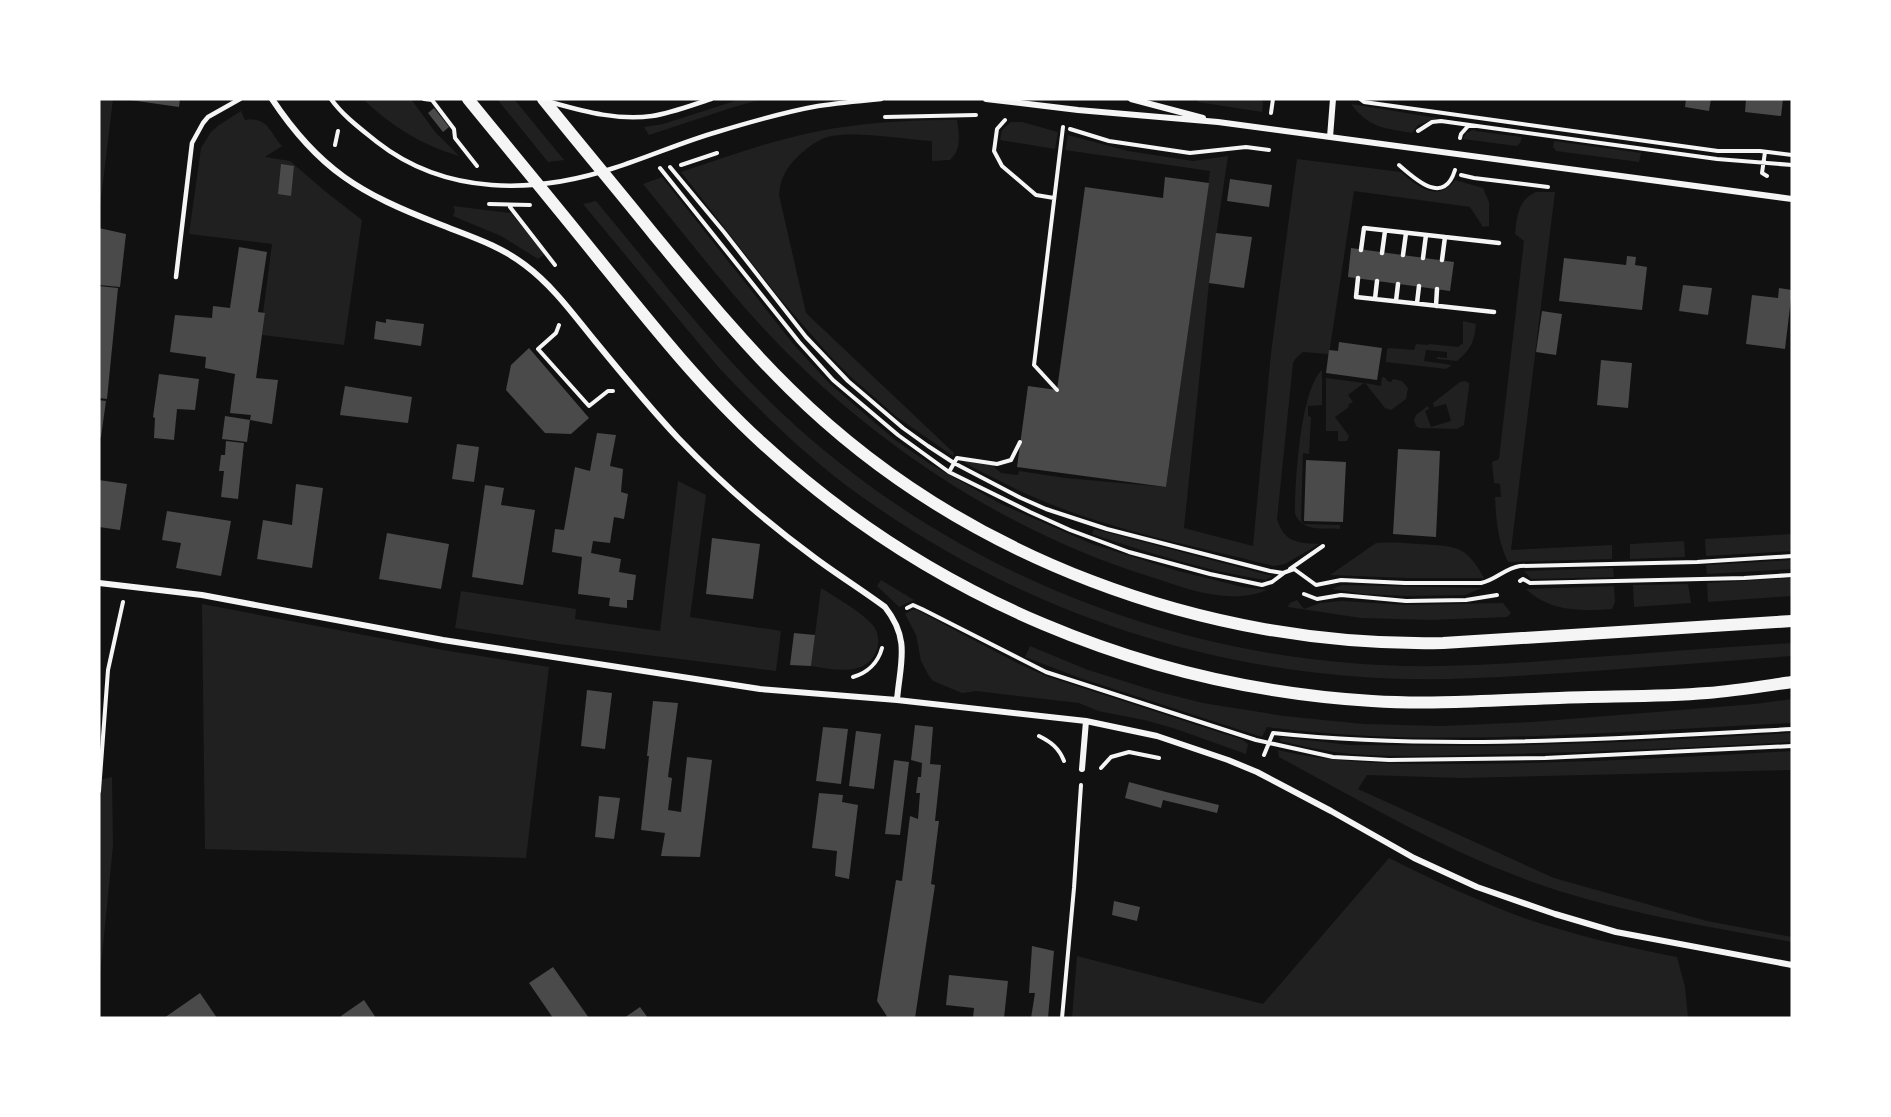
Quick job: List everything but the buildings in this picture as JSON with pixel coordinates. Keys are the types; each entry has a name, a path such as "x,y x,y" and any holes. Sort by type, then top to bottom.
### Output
{"main road":[{"path":"468,99 669,345 760,442 820,494 873,533 911,558 1017,613 1097,645 1201,677 1340,699 1407,703 1707,693 1792,682"},
{"path":"543,99 716,309 756,355 792,391 839,434 894,476 952,514 1045,561 1131,594 1194,614 1269,630 1346,639 1418,644 1454,643 1792,621"}],"street":[{"path":"272,99 291,128 321,160 341,176 386,202 484,241 525,265 557,294 632,386 679,439 732,490 760,516 807,552 885,607 894,618 902,638 903,650 897,700"},
{"path":"986,99 1078,110 1218,122 1792,199"},
{"path":"1131,99 1218,122"},
{"path":"1330,137 1333,99"},
{"path":"99,583 202,595 443,640 749,688 897,700 1086,721 1156,736 1245,767 1331,811 1414,858 1477,887 1616,932 1792,965"},
{"path":"1082,769 1086,721"}],"lane":[{"path":"176,277 192,143 208,117 240,99"},
{"path":"331,99 338,110 391,153 445,177 479,185 510,187 566,181 612,169 714,133 817,106 881,99"},
{"path":"543,99 607,116 630,117 652,116 711,99"},
{"path":"1361,250 1364,228 1499,243"},
{"path":"1382,253 1385,231"},
{"path":"1403,255 1406,233"},
{"path":"1423,258 1426,235"},
{"path":"1442,260 1445,237"},
{"path":"1358,278 1356,297 1494,312"},
{"path":"1375,299 1377,281"},
{"path":"1396,301 1398,284"},
{"path":"1417,303 1419,286"},
{"path":"1436,306 1437,289"}],"path":[{"path":"424,99 432,100 454,129 455,138 483,173"},
{"path":"1271,113 1273,99"},
{"path":"1360,99 1364,102 1439,113 1718,151 1765,152 1792,156"},
{"path":"880,118 979,115"},
{"path":"1011,117 999,125 994,151 1002,166 1036,195 1054,198"},
{"path":"1408,147 1420,128 1432,122 1441,121 1717,159 1792,165"},
{"path":"1460,139 1464,130 1470,125"},
{"path":"1057,126 1109,141 1190,153 1245,147 1277,151"},
{"path":"1057,390 1034,365 1064,127"},
{"path":"1380,144 1421,183 1432,188 1448,184 1454,172 1474,178 1555,188"},
{"path":"1763,171 1765,152"},
{"path":"653,160 799,342 833,380 898,435 949,472 1096,541 1238,581 1262,585 1277,581 1323,546"},
{"path":"1390,165 1403,167"},
{"path":"669,166 793,321 848,381 903,428 954,463 1046,509 1107,529 1270,571 1280,573 1294,569 1316,585 1341,580 1481,583 1487,582 1510,567 1520,566 1697,562 1792,556"},
{"path":"504,200 562,274"},
{"path":"949,472 957,458 997,464 1011,460 1020,442"},
{"path":"1520,581 1523,579 1530,583 1732,579 1792,575"},
{"path":"99,791 108,670 125,586"},
{"path":"1304,594 1317,599 1341,595 1406,601 1466,600 1497,595"},
{"path":"894,618 913,605 1046,672 1269,744 1333,757 1389,760 1545,758 1792,746"},
{"path":"849,677 856,677 874,665 880,655 883,640"},
{"path":"1264,754 1273,733 1334,739 1413,742 1544,740 1792,729"},
{"path":"1036,734 1051,742 1061,753 1066,769 1082,769 1062,1018"}],"shaded area":[{"path":"99,99 113,99 99,215"},
{"path":"363,99 411,99 436,133 459,156 407,134"},
{"path":"497,99 514,99 564,160 548,162"},
{"path":"741,99 763,99 649,135 644,127 663,124"},
{"path":"1197,99 1260,99 1263,102 1262,112 1198,102"},
{"path":"1351,104 1438,118 1418,125 1412,133 1378,126 1364,118"},
{"path":"241,111 245,120 264,123 282,146 265,157 290,161 362,220 344,345 262,335 272,244 189,234 201,148 211,132"},
{"path":"957,120 958,146 950,160 932,161 932,141 854,134 824,138 793,161 783,178 779,195 806,313 954,453 953,456 897,417 829,355 777,295 681,172 765,144 807,133 864,124"},
{"path":"1011,122 1022,122 1058,132 1055,149 1000,140 1002,130"},
{"path":"1473,130 1522,137 1517,146 1463,139 1466,133"},
{"path":"1068,135 1128,151 1193,161 1228,156 1209,283 1184,528 1253,546 1271,353 1297,159 1401,172 1414,183 1434,192 1448,187 1455,180 1483,188 1489,202 1489,226 1483,227 1470,207 1354,191 1329,354 1303,352 1293,363 1277,519 1283,532 1292,540 1319,544 1285,564 1274,566 1101,522 1034,497 962,460 992,465 1001,473 1018,475 1019,471 1066,478 1166,487 1210,171 1065,150"},
{"path":"1554,141 1641,153 1639,162 1556,151 1553,147"},
{"path":"662,177 794,345 830,384 895,440 930,464 1001,504 1092,544 1178,571 1243,587 1267,590 1238,596 1207,594 1177,586 1098,558 1001,513 910,457 827,390 788,354 750,313 643,184"},
{"path":"1536,192 1555,192 1511,550 1612,545 1612,559 1508,562 1500,538 1495,497 1501,497 1500,484 1494,483 1492,462 1499,459 1524,241 1515,234 1522,204 1525,199"},
{"path":"596,201 687,312 759,391 850,471 920,520 994,562 1072,597 1152,625 1234,646 1319,660 1404,666 1470,665 1792,643 1792,656 1478,678 1408,679 1334,675 1261,665 1189,649 1119,629 1050,602 984,571 919,535 839,480 769,419 720,369 583,204"},
{"path":"453,206 511,213 545,254 538,259 501,236 453,216 455,211"},
{"path":"1463,321 1476,324 1475,331 1471,345 1457,361 1437,359 1437,357 1447,358 1447,352 1426,350 1424,361 1452,365 1446,369 1386,362 1389,348 1414,350 1416,344 1459,347 1463,344"},
{"path":"1322,370 1322,405 1308,406 1308,416 1311,417 1309,454 1303,453 1301,521 1304,524 1340,525 1340,529 1320,529 1308,526 1303,524 1295,514 1300,438 1304,416 1308,397"},
{"path":"1382,377 1391,382 1393,379 1402,381 1408,388 1406,399 1391,410 1385,408 1365,383 1381,386"},
{"path":"1326,378 1364,383 1348,395 1353,402 1335,417 1349,436 1347,441 1338,441 1338,431 1326,431"},
{"path":"1460,382 1469,383 1469,387 1464,425 1457,429 1416,426 1414,420 1416,415 1428,406 1429,409 1425,411 1431,427 1451,421 1446,404 1434,407 1433,403"},
{"path":"678,481 706,495 690,617 781,631 776,671 559,644 455,628 461,591 576,609 575,619 660,631"},
{"path":"1094,529 1272,576 1266,580 1156,555 1092,534"},
{"path":"1792,534 1792,551 1706,556 1705,539"},
{"path":"1684,541 1685,557 1630,559 1630,544"},
{"path":"1376,543 1441,545 1458,549 1471,559 1484,578 1330,575"},
{"path":"1792,560 1792,569 1707,574 1706,565"},
{"path":"1613,568 1614,577 1531,579 1524,571"},
{"path":"1792,578 1792,596 1708,602 1707,583"},
{"path":"881,580 914,600 899,607 877,586"},
{"path":"1688,584 1691,603 1634,607 1633,585"},
{"path":"1342,585 1482,588 1465,595 1407,596 1363,594 1332,589"},
{"path":"1614,586 1615,602 1612,609 1600,610 1577,610 1556,606 1535,597 1526,589"},
{"path":"821,588 860,613 876,630 878,645 874,656 868,663 860,667 841,670 811,666"},
{"path":"1297,600 1304,609 1320,603 1342,601 1405,605 1503,603 1511,613 1507,617 1430,620 1361,618 1288,607 1290,603"},
{"path":"202,604 443,650 549,667 526,858 205,849"},
{"path":"917,610 1046,676 1243,740 1248,744 1246,754 1173,728 1098,711 1079,703 976,691 962,693 933,681 921,661 916,635 905,614"},
{"path":"1030,646 1088,670 1203,703 1284,716 1363,724 1442,726 1532,722 1792,699 1792,723 1595,734 1463,738 1398,737 1267,727 1262,737 1080,678 1025,657"},
{"path":"1792,733 1792,742 1613,751 1420,756 1334,752 1280,741 1281,737 1349,745 1488,746 1626,742"},
{"path":"1278,750 1325,759 1396,764 1590,761 1792,751 1792,770 1461,778 1367,775 1358,789 1554,878 1707,921 1792,937 1792,942 1636,912 1574,896 1509,873 1442,844 1377,810 1279,757"},
{"path":"112,777 113,846 99,985 99,780"},
{"path":"1389,858 1456,890 1524,918 1600,940 1677,957 1685,987 1688,1018 1072,1018 1077,956 1263,1004"}]}
